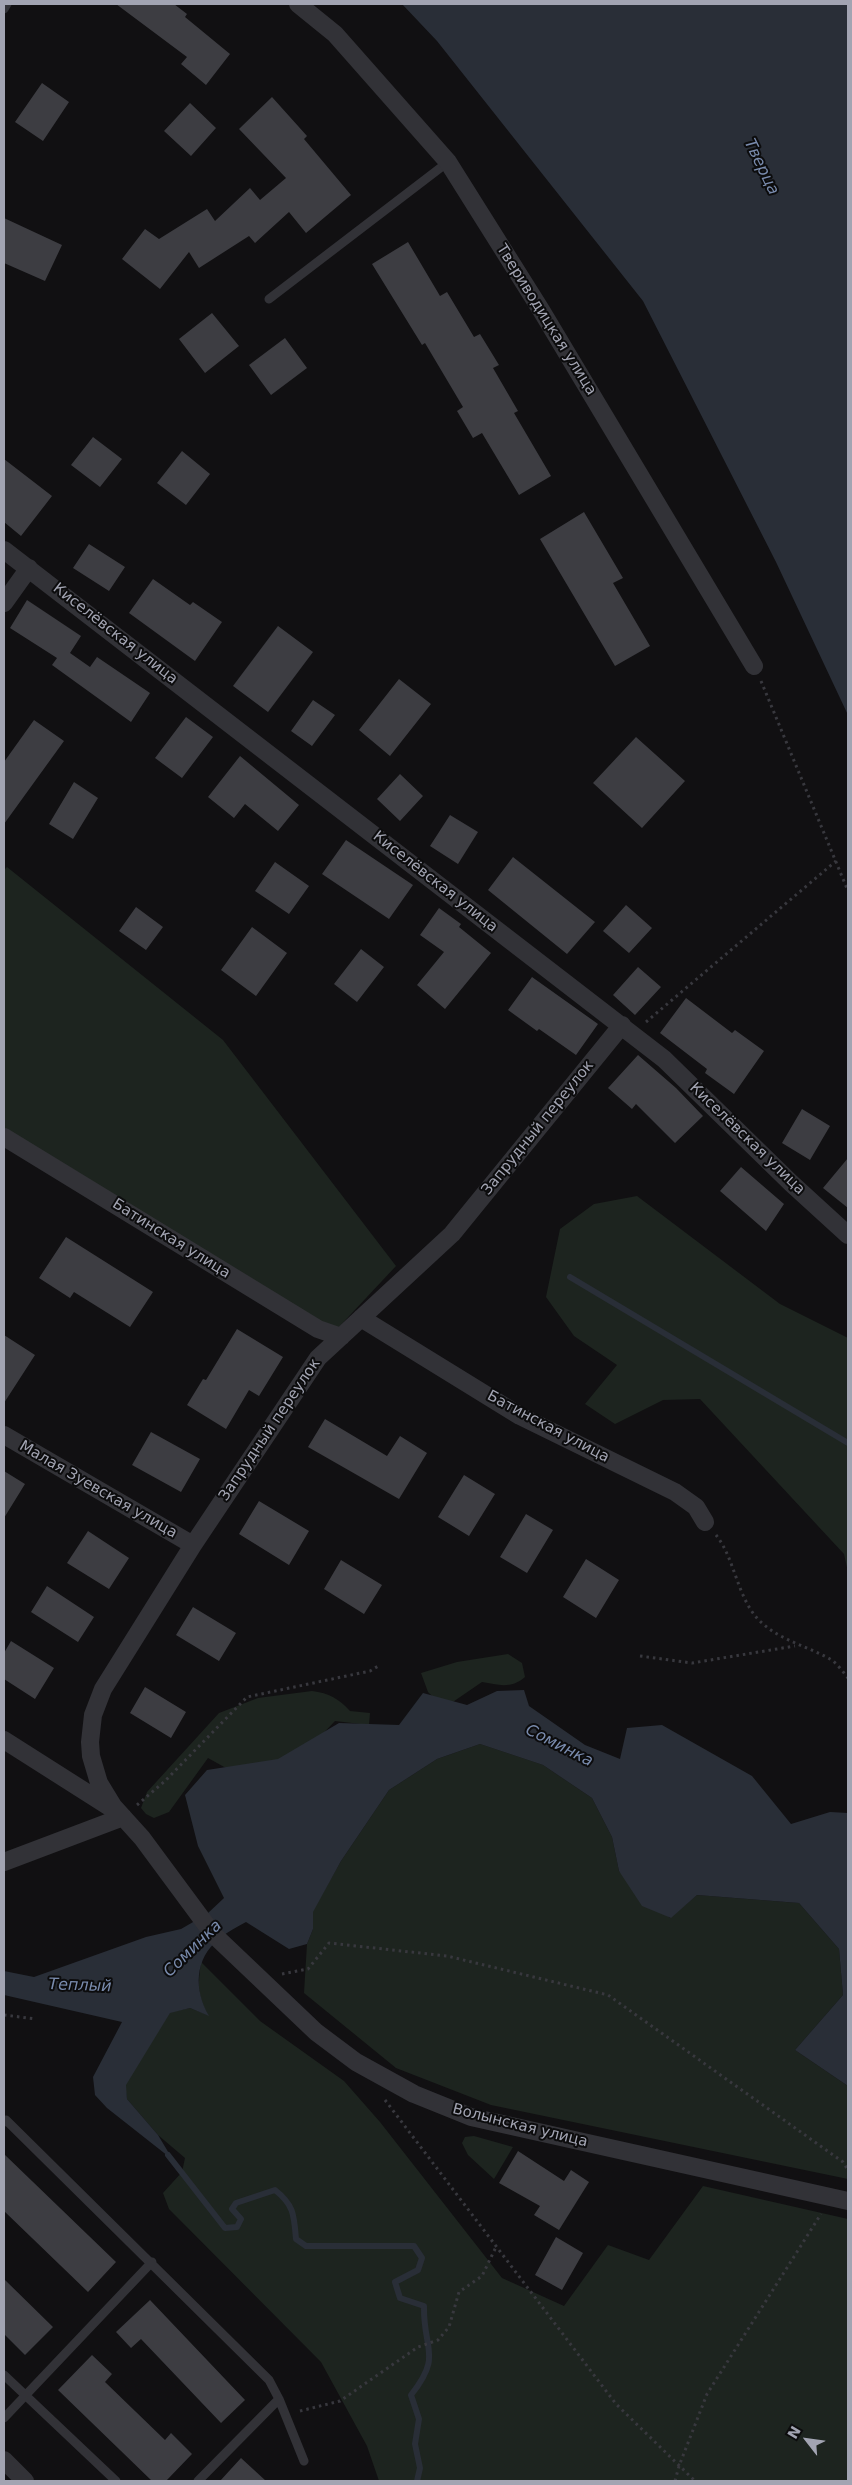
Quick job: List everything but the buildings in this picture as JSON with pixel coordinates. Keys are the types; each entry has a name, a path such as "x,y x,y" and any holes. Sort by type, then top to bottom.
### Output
{"street":[{"name":"Твериводицкая улица","path":"298,4 335,34 448,162 541,310 754,666"},
{"name":"Киселёвская улица","path":"4,550 664,1059 790,1183 848,1235"},
{"path":"4,603 29,568"},
{"name":"Запрудный переулок","path":"123,1817 106,1795 94,1770 90,1742 93,1715 103,1689 193,1545 318,1358 452,1234 622,1025"},
{"name":"Батинская улица","path":"4,1137 318,1329 341,1337"},
{"name":"Батинская улица","path":"361,1318 520,1416 675,1492 696,1507 705,1522"},
{"name":"Малая Зуевская улица","path":"4,1435 193,1545"},
{"path":"4,1740 70,1780 123,1817"},
{"path":"4,1862 123,1817"},
{"name":"Волынская улица","path":"123,1817 142,1838 213,1934 316,2032 356,2062 399,2087 445,2108 471,2117 840,2199"},
{"path":"4,2460 25,2481"}],"lane":[{"path":"4,9 6,4"},
{"path":"269,299 448,162"},
{"path":"4,2122 6,2120 152,2262 269,2380 279,2399 304,2461"},
{"path":"4,2418 152,2262"},
{"path":"4,2375 116,2481"},
{"path":"198,2481 279,2399"}],"path":[{"path":"754,666 848,891"},
{"path":"640,1028 836,860"},
{"path":"705,1522 724,1545 747,1602 761,1622 796,1645 831,1660 848,1678"},
{"path":"640,1656 692,1663 796,1645"},
{"path":"123,1817 165,1781 246,1696 370,1672 380,1665"},
{"path":"259,1978 308,1969 329,1943 447,1956 608,1995 843,2162 848,2170"},
{"path":"4,2015 36,2019"},
{"path":"379,2093 616,2404 695,2481"},
{"path":"675,2481 707,2394 840,2199"},
{"path":"279,2399 301,2412 340,2401 418,2347 438,2340 448,2327 459,2292 482,2276 496,2247"}],"shaded area":[{"path":"7,867 223,1040 396,1266 337,1329 320,1325 4,1128 4,870"},
{"path":"637,1196 780,1304 848,1338 848,1572 844,1554 700,1399 663,1400 615,1424 585,1404 617,1365 574,1336 546,1297 560,1229 594,1204"},
{"path":"508,1654 522,1663 525,1677 510,1685 482,1682 444,1708 428,1692 421,1673 457,1662"},
{"path":"312,1691 333,1697 350,1711 370,1713 369,1725 335,1721 313,1744 274,1764 226,1768 208,1758 169,1812 154,1818 146,1814 141,1808 147,1792 219,1713 258,1698"},
{"path":"480,1744 543,1765 592,1798 612,1837 619,1871 670,1918 697,1895 799,1903 839,1949 843,1995 795,2050 848,2086 848,2179 491,2105 396,2068 304,1993 307,1944 313,1929 312,1912 341,1861 389,1790 437,1759"},
{"path":"201,1962 260,2021 344,2081 380,2122 502,2278 564,2306 608,2245 649,2260 703,2186 848,2219 848,2481 379,2481 367,2446 321,2362 169,2209 163,2193 182,2172 185,2158 158,2135 127,2099 125,2085 170,2012 190,2008 208,2015 199,1989"},
{"path":"474,2136 513,2147 494,2179 468,2155 462,2143 465,2137"}],"water":[{"name":"Тверца","path":"402,4 848,4 848,715 776,562 643,301 437,41"},
{"name":"Теплый","path":"524,1690 529,1706 585,1745 620,1759 627,1728 662,1725 752,1776 791,1824 830,1812 848,1813 848,2086 795,2050 843,1995 839,1949 799,1903 697,1895 671,1918 642,1906 619,1871 612,1837 592,1798 543,1765 480,1744 437,1759 389,1790 341,1861 313,1912 313,1929 307,1944 289,1949 246,1922 225,1934 211,1947 201,1965 199,1975 201,1996 209,2016 190,2008 170,2013 126,2085 127,2099 158,2135 173,2160 107,2108 95,2095 93,2077 122,2022 4,1995 4,1971 34,1977 146,1937 181,1929 207,1914 224,1898 198,1846 185,1795 207,1770 278,1759 339,1723 399,1725 423,1693 467,1705 497,1691"}],"waterway":[{"path":"570,1277 848,1443"},
{"name":"Соминка","path":"168,2155 225,2228 237,2227 241,2219 232,2209 236,2203 275,2190 286,2201 292,2211 296,2239 306,2246 414,2246 422,2258 418,2270 395,2282 400,2298 424,2306 429,2361 421,2381 411,2395 419,2419 415,2444 420,2468 417,2481"}]}
